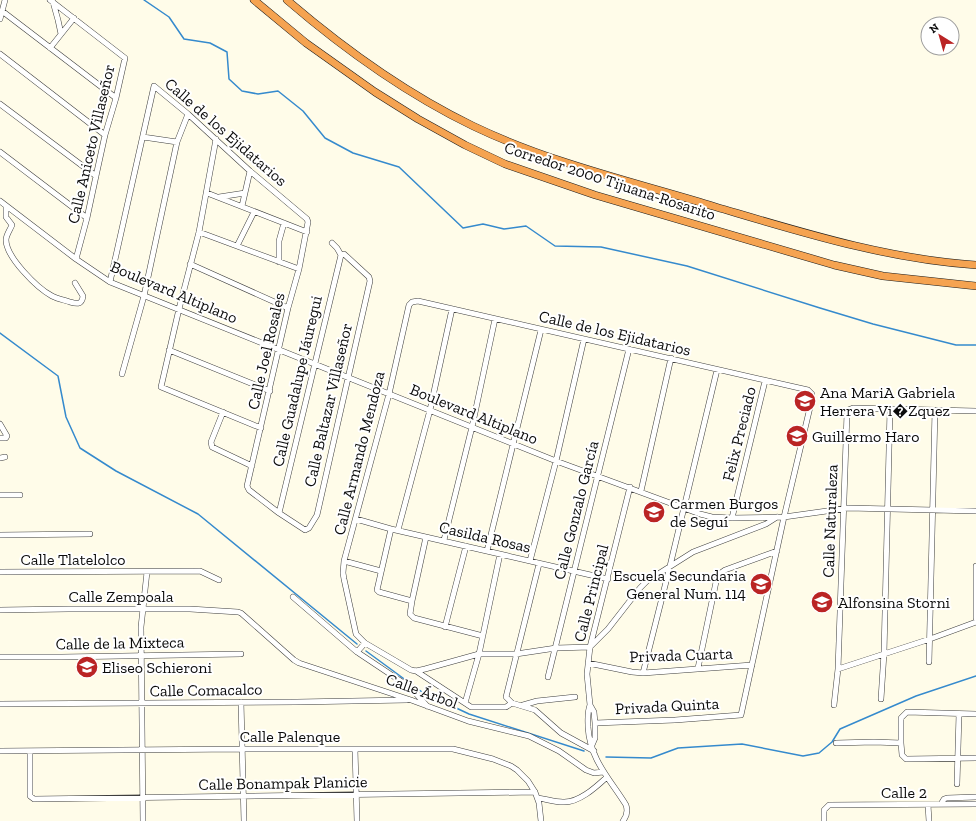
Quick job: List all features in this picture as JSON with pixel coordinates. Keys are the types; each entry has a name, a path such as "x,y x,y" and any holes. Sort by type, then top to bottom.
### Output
{"highway":[{"name":"Corredor 2000 Tijuana-Rosarito","path":"254,0 306,43 375,92 418,119 465,145 504,164 594,194 834,265 883,276 976,286"},
{"name":"Corredor 2000 Tijuana-Rosarito","path":"287,0 354,55 391,80 473,126 516,144 585,169 837,242 882,252 937,261 976,265"}],"street":[{"path":"0,19 5,0"},
{"path":"51,1 61,34"},
{"name":"Calle Aniceto Villaseñor","path":"51,1 125,58 76,259"},
{"path":"2,11 116,98"},
{"path":"50,48 74,18"},
{"path":"0,54 105,135"},
{"name":"Calle de los Ejidatarios","path":"110,282 154,86 307,219"},
{"path":"0,104 96,176"},
{"path":"122,374 144,296 178,142 188,114"},
{"path":"143,137 178,142"},
{"path":"216,139 199,232 161,386 162,388 261,428"},
{"path":"0,152 87,218"},
{"path":"242,206 250,171"},
{"path":"207,193 307,232"},
{"path":"218,197 245,193"},
{"name":"Boulevard Altiplano","path":"0,201 76,259 110,282 556,461 630,487 683,509 706,516 732,518 784,517 843,508 976,511"},
{"path":"6,206 6,217 12,225 6,237 8,250 28,275 46,292 54,297 76,304 83,301 83,296 75,283"},
{"path":"237,246 254,212"},
{"name":"Calle Joel Rosales","path":"279,513 248,489 247,486 288,308 309,225 307,219"},
{"path":"279,262 279,241 284,223"},
{"path":"199,232 299,269"},
{"path":"332,242 341,255"},
{"name":"Calle Baltazar Villaseñor","path":"279,513 305,530 309,528 317,515 370,279 344,254 341,255"},
{"name":"Calle Guadalupe Jáuregui","path":"279,513 341,255"},
{"path":"190,264 288,308"},
{"name":"Calle de los Ejidatarios","path":"412,302 418,301 495,320 671,358 717,370 808,390 812,394 812,399 784,517"},
{"name":"Calle Armando Mendoza","path":"365,643 356,634 343,573 344,561 389,394 408,308 412,302"},
{"path":"398,530 430,410 452,309"},
{"path":"444,540 472,427 495,320"},
{"path":"487,551 541,330"},
{"path":"530,561 556,461 584,339"},
{"name":"Calle Gonzalo García","path":"548,676 629,349"},
{"path":"170,350 270,391"},
{"path":"641,492 671,358"},
{"path":"643,673 717,370"},
{"name":"Felix Preciado","path":"732,518 765,381"},
{"name":"Calle Naturaleza","path":"834,705 838,669 846,416 848,410 853,408 890,409"},
{"path":"881,699 884,654 890,409 976,412"},
{"path":"929,662 935,410"},
{"path":"223,412 211,442 212,447 252,466"},
{"path":"0,424 6,434 3,438"},
{"name":"Calle Principal","path":"623,821 627,815 627,810 622,799 605,775 589,740 588,713 590,705 587,680 590,647 630,487"},
{"path":"0,495 20,495"},
{"path":"416,671 479,654 516,654 556,648 590,647 608,629 644,584 693,552 766,524 777,517"},
{"path":"752,665 784,517"},
{"name":"Casilda Rosas","path":"356,519 391,529 608,579"},
{"path":"391,529 377,588 378,591 412,601"},
{"path":"0,535 90,534"},
{"path":"426,537 410,612 412,616 446,627 483,636"},
{"path":"446,627 466,546"},
{"path":"698,668 718,575 725,570 777,551"},
{"path":"465,704 479,654 500,554"},
{"path":"344,561 381,571"},
{"path":"539,564 506,695 510,701 534,710 561,733 594,751"},
{"path":"976,566 976,618"},
{"path":"143,821 141,627 147,572 200,571 219,580"},
{"name":"Calle Tlatelolco","path":"0,572 147,572"},
{"path":"293,598 357,652 411,688 428,707"},
{"name":"Calle Zempoala","path":"0,610 198,610 234,611 241,613"},
{"name":"Calle Árbol","path":"241,613 299,663 411,700 468,721 529,736 559,751 586,770 594,774 605,775"},
{"path":"838,669 930,639 976,622"},
{"path":"357,652 365,643 411,670 416,671 471,707 506,707 510,701"},
{"name":"Calle de la Mixteca","path":"0,657 242,654"},
{"name":"Privada Cuarta","path":"588,663 643,673 752,665"},
{"name":"Privada Quinta","path":"595,723 675,720 741,715 752,665"},
{"path":"522,705 537,701 575,697"},
{"name":"Calle Comacalco","path":"0,704 142,704 411,700"},
{"path":"241,702 244,821"},
{"name":"Calle Principal","path":"590,705 594,712 596,738 592,745"},
{"path":"976,714 907,712 901,718 902,755 906,759 976,758"},
{"path":"957,784 959,714"},
{"path":"836,744 874,742 901,743"},
{"path":"355,749 357,821"},
{"name":"Calle Palenque","path":"0,751 453,749 493,759 512,766 528,781 535,792 538,798 541,821"},
{"name":"Calle Bonampak Planicie","path":"30,751 30,796 34,799 535,792"},
{"path":"538,798 565,803 570,802 589,792 605,775"},
{"path":"940,804 947,798 976,797"},
{"name":"Calle 2","path":"824,821 824,810 826,807 833,805 976,804"},
{"path":"928,805 929,821"}],"waterway":[{"path":"144,0 169,17 184,39 210,43 227,52 229,79 242,91 258,94 278,91 303,111 325,138 353,153 399,167 463,228 483,224 504,229 526,226 555,246 601,247 687,266 873,324 956,345 976,345"},
{"path":"0,333 58,376 66,417 80,448 116,471 198,514 357,644"},
{"path":"366,651 422,692 469,714 584,751"},
{"path":"606,757 651,758 678,748 742,744 803,756 819,753 832,742 840,729 916,696 976,676"}],"place":[{"name":"Ana MariA Gabriela Herrera Vi�Zquez","path":"805,401"},
{"name":"Guillermo Haro","path":"797,436"},
{"name":"Carmen Burgos de Seguí","path":"654,512"},
{"name":"Escuela Secundaria General Num. 114","path":"761,584"},
{"name":"Alfonsina Storni","path":"822,602"},
{"name":"Eliseo Schieroni","path":"87,667"}]}
